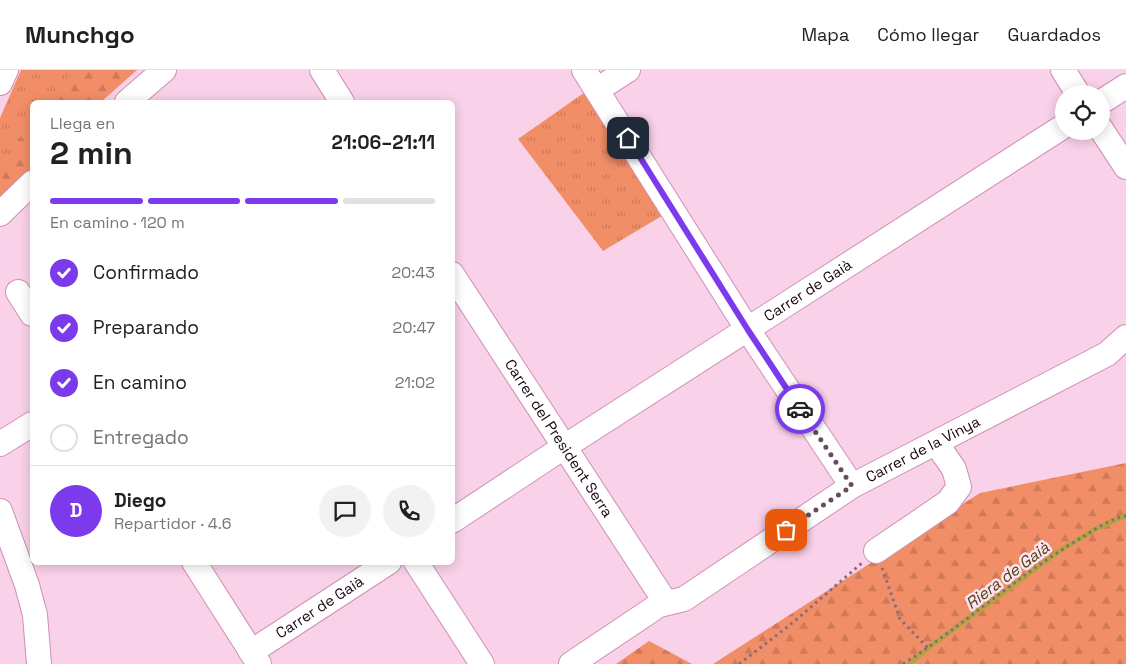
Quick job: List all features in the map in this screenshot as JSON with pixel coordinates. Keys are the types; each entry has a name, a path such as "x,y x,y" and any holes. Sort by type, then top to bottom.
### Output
{"street":[{"path":"128,100 164,70"},
{"path":"322,70 341,100"},
{"path":"584,70 748,330 852,486"},
{"path":"597,90 628,70"},
{"path":"1063,70 1072,85"},
{"path":"1110,96 1126,86"},
{"name":"Carrer de Gaià","path":"455,519 1055,132"},
{"path":"1108,140 1126,167"},
{"path":"0,214 30,185"},
{"name":"Carrer del President Serra","path":"455,279 666,604"},
{"path":"18,292 30,311"},
{"name":"Carrer de la Vinya","path":"570,664 659,605 684,599 852,486 1107,354 1126,338"},
{"path":"0,444 30,425"},
{"path":"876,551 948,502 960,487 954,469 936,443"},
{"path":"0,511 36,615 39,664"},
{"path":"0,552 14,589 21,618 26,664"},
{"path":"196,565 255,658"},
{"name":"Carrer de Gaià","path":"255,658 385,565"},
{"path":"418,565 482,664"}],"path":[{"path":"903,664 928,648 1061,550 1094,530 1126,516"},
{"path":"739,664 790,624 876,551 900,619 928,648"}],"green space":[{"path":"21,70 74,70 53,100 30,100 30,121 6,163 0,161 0,118"},
{"path":"54,70 137,70 103,100 31,100"},
{"path":"588,90 665,214 603,251 518,139"},
{"path":"30,101 30,176 0,204 0,140"},
{"path":"1126,463 1126,664 713,664 980,493"},
{"path":"649,641 692,664 616,664"}],"waterway":[{"name":"Riera de Gaià","path":"909,664 1061,550 1094,530 1126,515"}],"way so far":[{"path":"786,530 852,486 800,409"}],"route":[{"path":"628,138 748,330 800,409"}]}
